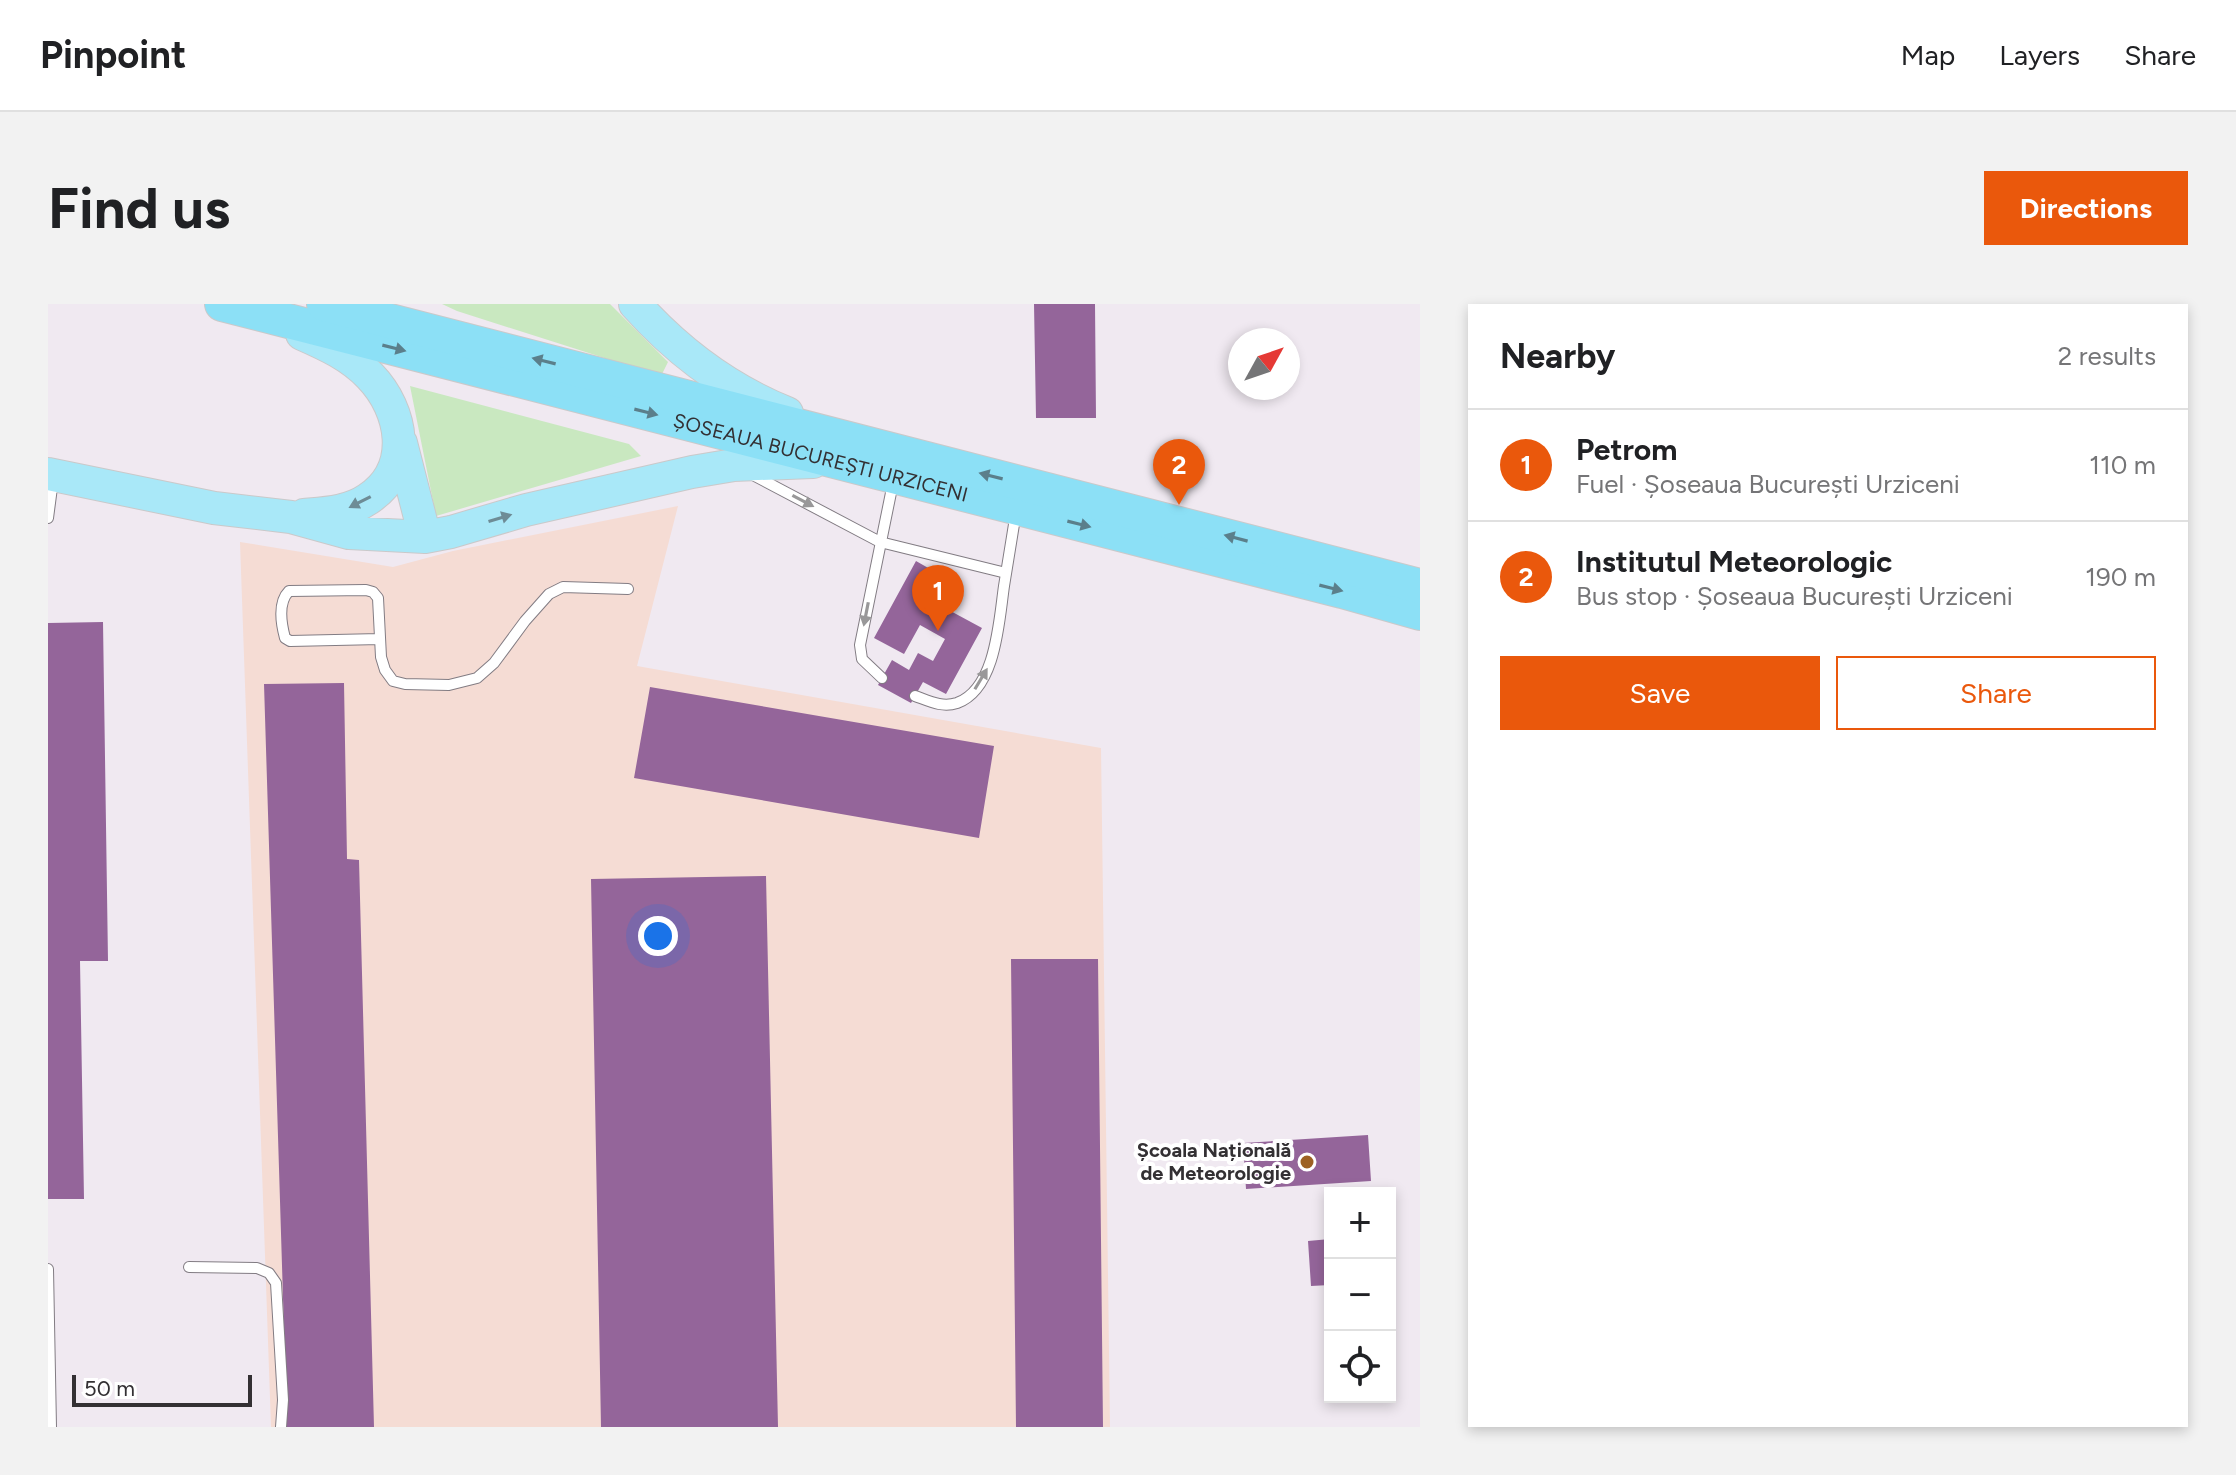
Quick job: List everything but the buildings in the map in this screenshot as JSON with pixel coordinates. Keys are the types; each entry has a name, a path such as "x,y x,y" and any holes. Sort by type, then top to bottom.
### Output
{"highway":[{"name":"ȘOSEAUA BUCUREȘTI URZICENI","path":"222,304 1420,586"},
{"name":"ȘOSEAUA BUCUREȘTI URZICENI","path":"324,304 839,449 894,477 1420,613"}],"main road":[{"path":"635,304 696,362 730,386 839,449"},
{"path":"264,315 335,349 370,376 385,394 395,415 425,537"},
{"path":"291,517 342,511 369,499 387,482 400,443"},
{"path":"51,475 214,508 291,517 349,533 425,537 692,472 839,449"}],"lane":[{"path":"734,465 880,542 1006,573"},
{"path":"48,518 51,475"},
{"path":"882,678 862,659 860,645 894,477"},
{"path":"915,696 941,705 959,702 975,691 985,676 994,651 1017,509"},
{"path":"380,639 290,641 283,633 284,596 289,591 373,592 378,598 381,657 393,681 449,685 477,678 494,663 549,594 563,587 628,589"},
{"path":"189,1267 257,1268 269,1273 276,1283 283,1400 281,1427"},
{"path":"48,1269 51,1427"}],"shaded area":[{"path":"678,506 637,666 1101,748 1110,1427 271,1427 240,542 393,567 453,551"}],"green space":[{"path":"442,304 610,304 668,362 661,376"},
{"path":"410,386 629,444 641,456 436,516"}],"place":[{"name":"Institutul Meteorologic","path":"1179,505"},
{"name":"Petrom","path":"938,631"},
{"name":"Școala Națională de Meteorologie","path":"1307,1162"}]}
